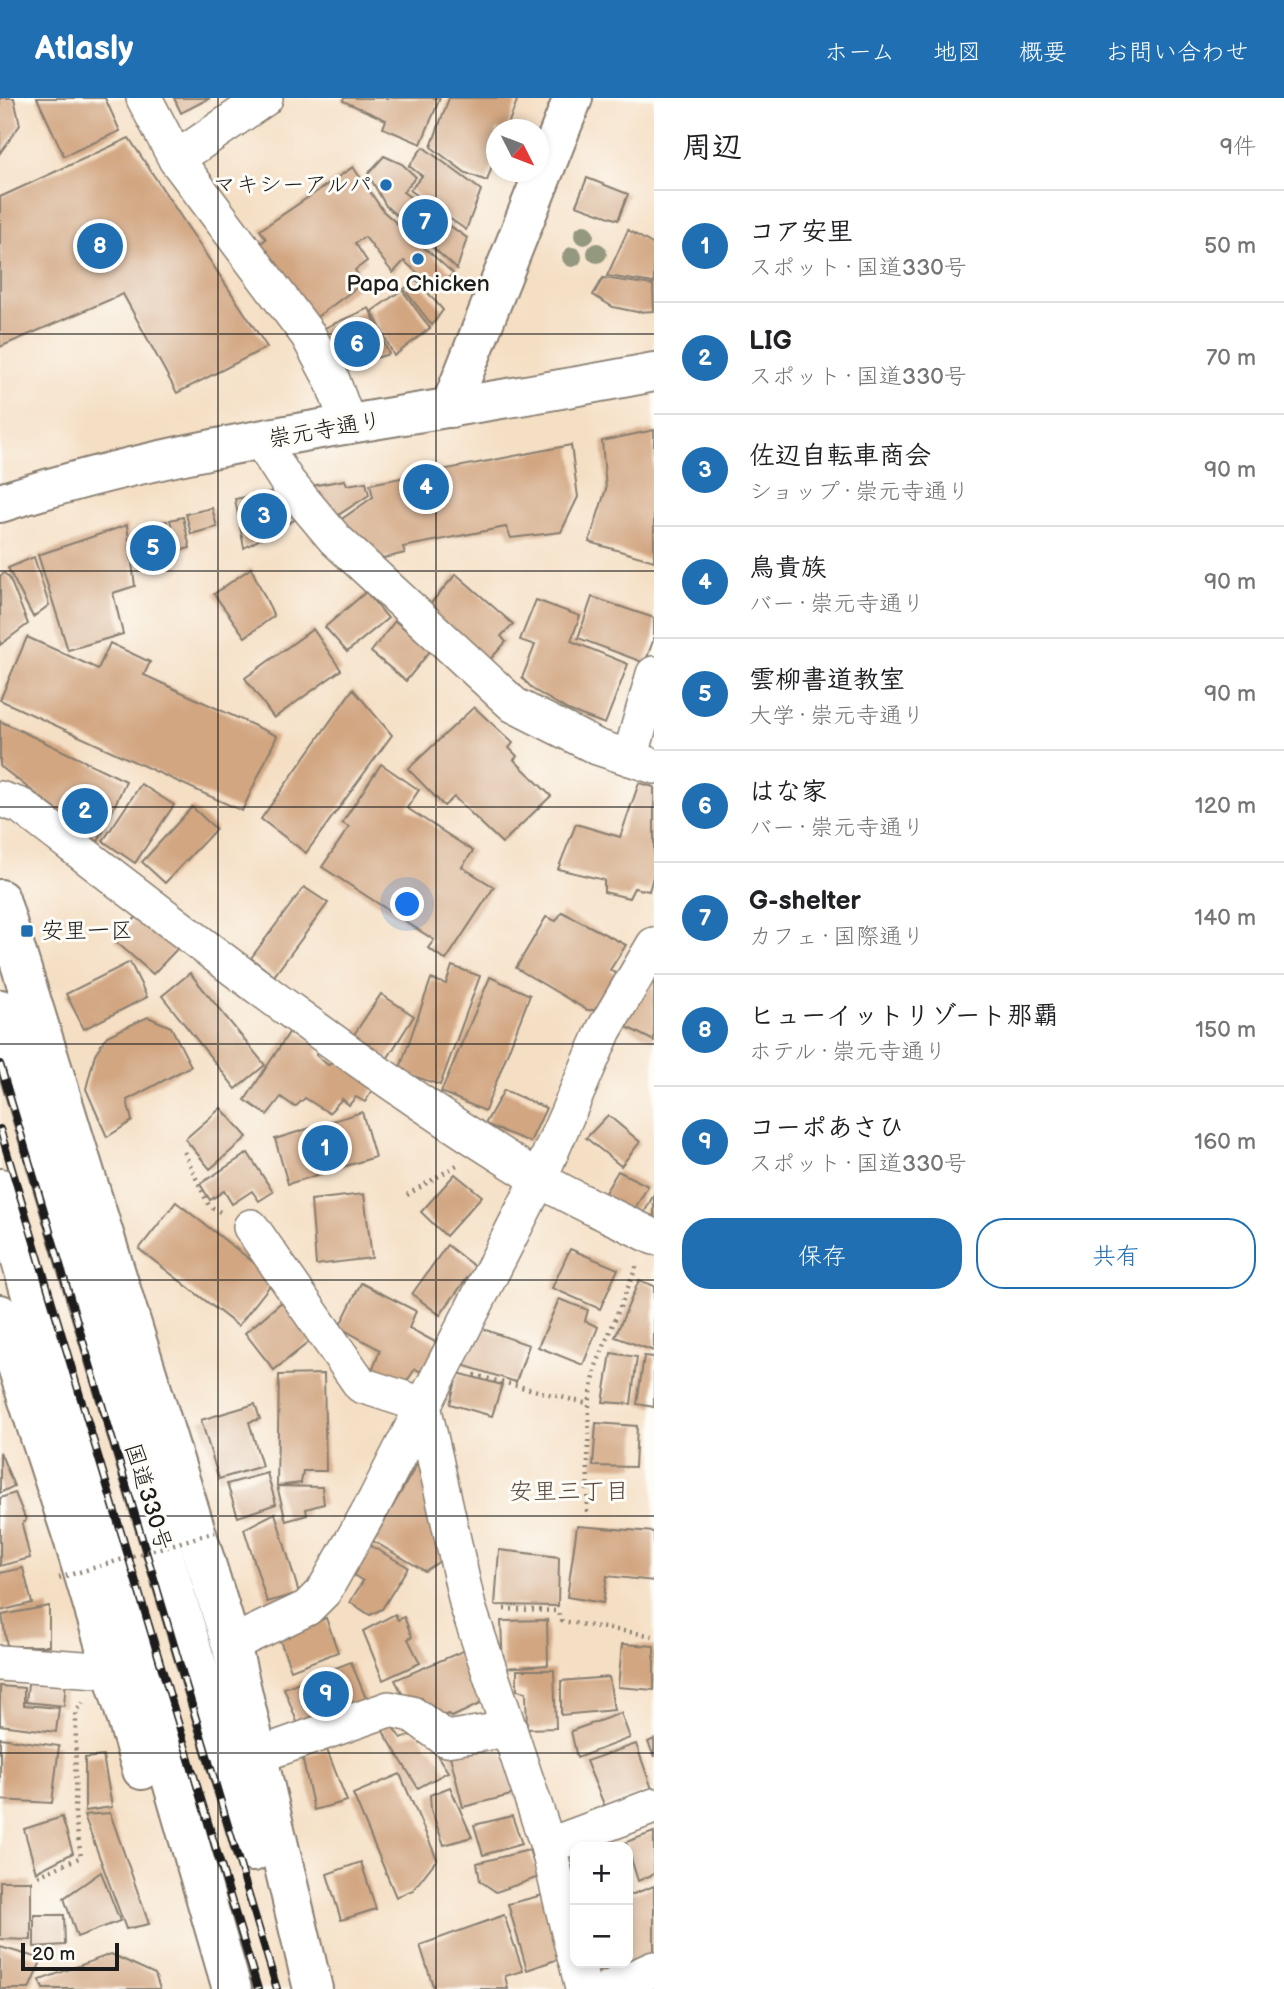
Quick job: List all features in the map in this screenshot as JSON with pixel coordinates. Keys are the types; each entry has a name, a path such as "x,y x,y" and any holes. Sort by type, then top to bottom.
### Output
{"main road":[{"path":"450,408 573,98"},
{"name":"崇元寺通り","path":"0,503 127,467 654,372"},
{"path":"0,899 230,1644 256,1756 298,1988"},
{"name":"国道330号","path":"0,1009 243,1815 298,1988"},
{"path":"0,1188 232,1989"},
{"path":"0,1314 74,1542 100,1682 205,1983 210,1989"}],"street":[{"path":"144,98 176,159 308,335 332,380 349,426"},
{"path":"176,159 265,98"},
{"path":"261,441 288,483 335,539 514,705 597,747 642,762 654,674"},
{"path":"0,799 21,806 255,986 386,1080 539,1179 651,1236"},
{"path":"230,1644 307,1608 324,1591 376,1499 539,1179 604,1030 654,945"},
{"path":"251,1227 362,1385 423,1405"},
{"path":"423,1405 468,1607 548,1846 570,1936"},
{"path":"0,1663 100,1682"},
{"path":"256,1756 389,1709 412,1714 446,1739 509,1729"},
{"path":"548,1846 654,1806"},
{"path":"578,1968 583,1989"},
{"path":"608,1989 654,1969"}],"path":[{"path":"407,1195 452,1170 480,1141"},
{"path":"184,1152 209,1206 251,1227"},
{"path":"587,1512 589,1404 596,1366 651,1236"},
{"path":"442,1367 589,1404"},
{"path":"59,1578 215,1532"},
{"path":"468,1607 557,1611 562,1621 654,1636"},
{"path":"38,1876 81,1857 75,1816 76,1712 100,1682"}],"building":[{"path":"0,98 14,98 20,125 0,153"},
{"path":"37,98 105,98 120,131 64,156"},
{"path":"174,98 210,98 181,113"},
{"path":"344,98 440,98 421,144 383,128 386,120 343,101"},
{"path":"449,98 518,98 510,119 486,119 486,181 466,173 431,147"},
{"path":"129,138 267,347 177,393 123,294 0,347 0,197"},
{"path":"423,147 481,190 466,230 410,190 422,176 409,166"},
{"path":"384,156 402,164 416,177 403,192 467,238 457,269 386,206 368,174"},
{"path":"353,167 384,212 453,273 438,291 404,261 393,273 365,237 355,243 367,261 355,270 363,283 314,319 260,244 266,239 260,230"},
{"path":"587,178 628,194 618,220 576,205"},
{"path":"628,230 654,245 654,283 607,276"},
{"path":"603,278 653,285 654,311 637,312 613,307 593,295"},
{"path":"417,280 443,310 432,325 404,289"},
{"path":"402,290 430,328 394,356 372,311"},
{"path":"369,308 389,354 339,369 320,330"},
{"path":"654,430 654,561 589,542 606,489 602,441"},
{"path":"571,445 578,497 561,532 511,538 506,527 403,547 405,553 376,560 339,521 373,497 370,484"},
{"path":"345,480 347,485 366,482 369,495 332,519 311,486"},
{"path":"282,490 296,519 244,548 235,499"},
{"path":"212,508 217,527 191,534 186,514"},
{"path":"183,517 190,548 178,551 170,520"},
{"path":"167,521 174,554 149,559 142,526"},
{"path":"127,525 135,586 113,593 123,634 68,650 38,555"},
{"path":"34,557 49,605 33,617 8,568"},
{"path":"251,568 274,616 245,637 214,594"},
{"path":"4,573 9,577 28,624 0,645 0,576"},
{"path":"456,574 513,624 501,636 506,642 485,665 424,611"},
{"path":"366,592 388,618 347,652 325,627"},
{"path":"592,597 654,618 654,638 645,663 578,638"},
{"path":"536,600 580,616 571,641 628,664 605,724 568,710 534,690 522,678 535,645 520,640"},
{"path":"395,621 431,650 406,681 371,652"},
{"path":"313,629 341,670 274,718 245,678"},
{"path":"27,637 98,669 110,643 150,662 144,675 277,736 242,811 0,700"},
{"path":"353,689 392,735 306,853 261,819"},
{"path":"474,707 513,743 509,748 517,756 514,760 551,796 502,843 454,797 444,806 408,769"},
{"path":"0,721 126,781 98,842 0,766"},
{"path":"381,764 419,790 407,808 473,851 462,867 494,887 446,960 428,948 434,940 322,867 349,827 342,823"},
{"path":"639,783 654,787 654,873 649,891 634,888 629,898 604,892 604,880 558,869 576,824 620,837"},
{"path":"141,784 174,805 135,863 103,841"},
{"path":"192,807 216,829 165,883 142,862"},
{"path":"304,887 328,903 274,976 251,958"},
{"path":"562,912 626,945 610,970 617,974 596,1010 587,1010 516,968 546,917 556,921"},
{"path":"140,913 179,947 153,974 115,941"},
{"path":"130,962 147,997 84,1029 66,994"},
{"path":"452,966 480,976 440,1085 399,1071 431,979 446,984"},
{"path":"654,969 654,1041 619,1023"},
{"path":"190,973 265,1065 236,1089 162,996"},
{"path":"490,977 530,995 485,1111 441,1092"},
{"path":"381,994 414,1016 387,1059 353,1036"},
{"path":"148,1017 171,1027 191,1066 127,1100 132,1121 107,1137 86,1089 95,1054 107,1036"},
{"path":"292,1028 318,1046 316,1055 328,1065 337,1061 375,1086 365,1102 356,1097 349,1105 342,1099 329,1113 305,1098 295,1107 281,1097 267,1115 245,1100"},
{"path":"504,1090 546,1108 530,1142 485,1124"},
{"path":"221,1108 247,1137 210,1169 185,1139"},
{"path":"362,1112 375,1157 288,1184 275,1139"},
{"path":"608,1115 640,1142 621,1166 586,1138"},
{"path":"248,1153 273,1192 259,1201 252,1191 232,1204 224,1191 210,1200 200,1184"},
{"path":"618,1171 648,1186 633,1212 603,1196"},
{"path":"455,1174 482,1196 446,1236 421,1212"},
{"path":"364,1194 372,1258 316,1265 311,1200"},
{"path":"654,1194 654,1220 643,1215"},
{"path":"176,1202 275,1279 238,1326 139,1249"},
{"path":"447,1245 475,1267 440,1315 412,1294"},
{"path":"570,1249 618,1269 600,1309 552,1288"},
{"path":"639,1280 654,1286 654,1351 615,1337"},
{"path":"361,1283 416,1311 409,1328 439,1344 426,1374 415,1369 403,1387 372,1372 380,1350 339,1327"},
{"path":"559,1299 588,1310 585,1321 598,1327 583,1365 538,1347"},
{"path":"284,1300 314,1338 274,1370 245,1333"},
{"path":"480,1328 529,1345 516,1382 462,1365"},
{"path":"611,1353 637,1357 631,1404 603,1402"},
{"path":"644,1356 654,1357 654,1407 637,1404"},
{"path":"458,1373 502,1385 492,1416 450,1404"},
{"path":"324,1374 326,1471 303,1471 301,1483 277,1486 279,1375"},
{"path":"255,1404 260,1419 249,1422 262,1466 219,1479 201,1420"},
{"path":"596,1423 637,1426 635,1467 593,1466"},
{"path":"425,1450 443,1559 425,1571 373,1541"},
{"path":"0,1452 14,1486 0,1493"},
{"path":"267,1473 276,1504 238,1517 227,1484"},
{"path":"277,1486 322,1487 324,1504 306,1509 307,1515 286,1521"},
{"path":"15,1493 26,1520 22,1524 30,1558 0,1566 0,1498"},
{"path":"275,1513 299,1593 267,1602 244,1529"},
{"path":"577,1526 654,1532 654,1581 607,1576 603,1603 567,1597"},
{"path":"369,1545 408,1567 382,1609 370,1615 350,1602 363,1581 352,1574"},
{"path":"499,1550 559,1557 558,1606 495,1605"},
{"path":"23,1568 32,1603 0,1611 0,1573"},
{"path":"49,1606 49,1646 7,1646 2,1615"},
{"path":"395,1614 398,1620 404,1617 412,1637 408,1639 420,1663 383,1680 363,1631"},
{"path":"326,1618 338,1652 291,1670 278,1635"},
{"path":"547,1620 548,1665 503,1668 501,1621"},
{"path":"622,1644 654,1646 654,1690 618,1687"},
{"path":"465,1650 486,1701 452,1717 448,1714 430,1721 422,1698 407,1703 395,1680"},
{"path":"351,1662 367,1701 299,1727 284,1688"},
{"path":"517,1670 554,1670 556,1728 527,1729 526,1692 517,1690"},
{"path":"29,1675 66,1679 64,1706 26,1702"},
{"path":"609,1677 614,1710 561,1715 561,1681"},
{"path":"0,1686 24,1688 24,1705 59,1708 56,1732 0,1725"},
{"path":"621,1713 630,1738 577,1758 571,1731"},
{"path":"390,1724 401,1738 418,1733 428,1747 433,1749 448,1772 418,1788 381,1728"},
{"path":"0,1738 59,1746 52,1803 0,1800"},
{"path":"654,1739 654,1757 648,1742"},
{"path":"501,1742 515,1794 463,1807 448,1748"},
{"path":"636,1744 652,1789 605,1807 586,1761"},
{"path":"327,1750 347,1801 314,1810 302,1756"},
{"path":"103,1756 112,1807 85,1811 85,1758"},
{"path":"400,1774 437,1859 413,1890 396,1897 353,1794"},
{"path":"450,1787 472,1837 444,1845 431,1810 430,1795"},
{"path":"110,1813 149,1924 126,1929 84,1815"},
{"path":"512,1816 522,1844 483,1855 474,1825"},
{"path":"62,1817 73,1853 36,1872 24,1829"},
{"path":"654,1832 654,1874 638,1881 633,1865 633,1842 626,1842"},
{"path":"529,1850 539,1877 496,1892 480,1881 477,1863"},
{"path":"361,1862 376,1909 341,1920 327,1874"},
{"path":"101,1872 120,1921 77,1937 64,1898"},
{"path":"0,1881 31,1881 31,1940 0,1939"},
{"path":"654,1886 654,1960 600,1982 596,1968 633,1968 633,1894"},
{"path":"543,1895 561,1958 527,1970 508,1904"},
{"path":"34,1915 64,1915 65,1945 34,1947"},
{"path":"504,1915 523,1971 505,1976 508,1989 434,1989 420,1945"},
{"path":"0,1947 42,1959 29,1989 0,1989"},
{"path":"111,1954 155,1974 160,1989 43,1989 40,1980"}],"railway":[{"path":"0,1064 277,1989"},
{"path":"0,1129 258,1989"}],"place":[{"name":"マキシーアルパ","path":"386,185"},
{"name":"G-shelter","path":"425,222"},
{"name":"ヒューイットリゾート那覇","path":"100,246"},
{"name":"Papa Chicken","path":"418,259"},
{"name":"はな家","path":"357,344"},
{"name":"鳥貴族","path":"426,487"},
{"name":"佐辺自転車商会","path":"264,516"},
{"name":"雲柳書道教室","path":"153,548"},
{"name":"LIG","path":"85,811"},
{"name":"安里一区","path":"27,931"},
{"name":"コア安里","path":"325,1148"},
{"name":"コーポあさひ","path":"326,1694"}],"district":[{"name":"安里三丁目","path":"569,1491"}]}
